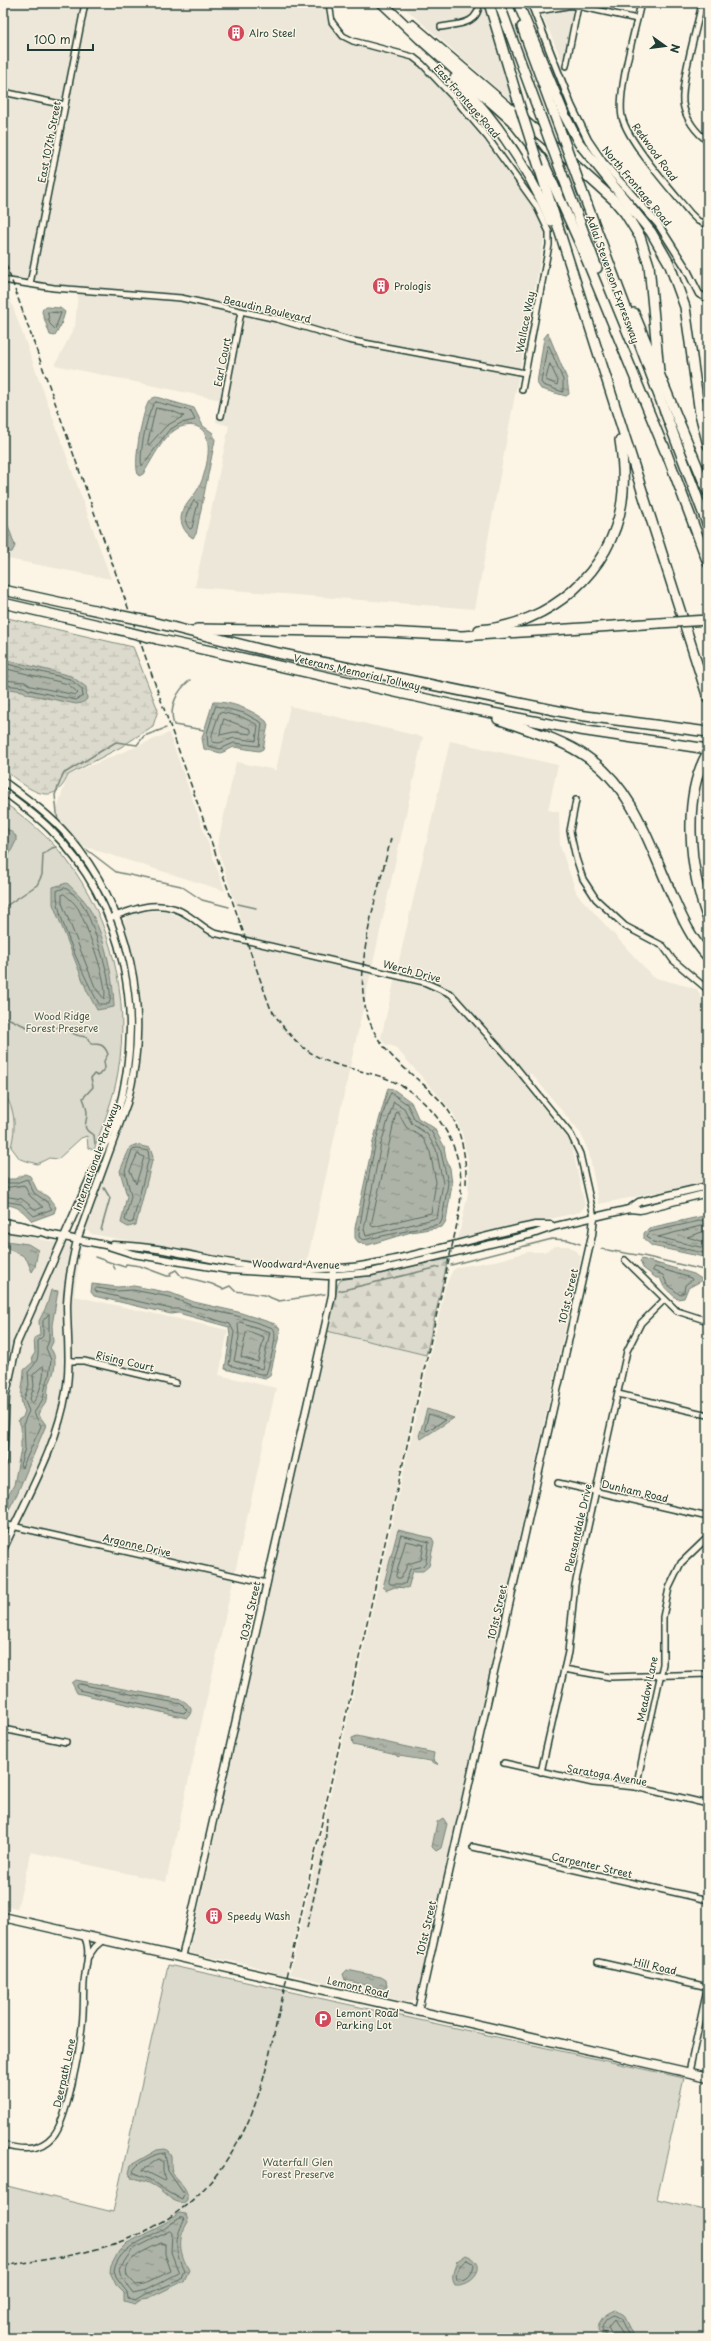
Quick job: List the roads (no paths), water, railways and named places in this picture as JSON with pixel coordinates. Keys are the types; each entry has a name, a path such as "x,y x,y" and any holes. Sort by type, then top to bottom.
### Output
{"highway":[{"path":"383,3 471,94 502,133 536,188 573,273"},
{"path":"383,3 428,37 554,146 614,200 626,213 640,237 649,265 659,372"},
{"path":"489,3 520,107 708,698"},
{"name":"Adlai Stevenson Expressway","path":"498,3 708,563"},
{"name":"Adlai Stevenson Expressway","path":"513,3 708,526"},
{"path":"518,3 564,114 579,143 651,232 669,264 685,307 699,409 708,446"},
{"path":"395,15 512,121 542,159 582,246 665,451"},
{"path":"603,244 659,372 708,492"},
{"path":"177,628 238,631 386,632 481,630 509,625 532,618 554,605 585,580 611,538 623,500 624,469 615,407"},
{"name":"Veterans Memorial Tollway","path":"3,590 152,622 263,650 578,715 708,732"},
{"name":"Veterans Memorial Tollway","path":"3,603 467,708 580,730 705,750"},
{"path":"386,632 411,634 493,635 708,620"},
{"path":"467,708 555,740 587,757 612,778 635,811 687,926 708,957"},
{"path":"705,750 704,760 695,790 691,847 694,876 708,919"}],"main road":[{"name":"Lemont Road","path":"3,1918 708,2077"}],"street":[{"name":"East 107th Street","path":"30,284 85,3"},
{"name":"East Frontage Road","path":"329,3 332,22 343,36 353,41 413,57 422,64 471,118 504,160 541,214 549,232 546,257"},
{"path":"441,27 469,22 478,11 479,3"},
{"name":"North Frontage Road","path":"531,3 571,105 588,140 603,162 658,224 683,263 699,294 708,299"},
{"name":"Redwood Road","path":"641,3 621,100 624,124 632,138 690,213 698,221 708,225"},
{"path":"702,3 684,89 684,104 688,119 698,133 708,141"},
{"path":"566,66 578,5"},
{"path":"535,11 578,5 637,19"},
{"path":"3,92 65,105"},
{"name":"Wallace Way","path":"522,390 546,257"},
{"name":"Beaudin Boulevard","path":"3,280 54,288 181,298 292,323 348,340 525,373"},
{"name":"Earl Court","path":"221,416 241,312"},
{"name":"Internationale Parkway","path":"3,781 44,812 72,841 98,877 116,916 129,954 133,976 138,1026 137,1048 132,1084 120,1128 77,1240 68,1290 69,1361 66,1391 57,1430 3,1550"},
{"name":"Internationale Parkway","path":"3,791 34,815 64,845 93,884 110,918 124,968 130,1005 130,1041 126,1080 116,1118 64,1238 23,1327 14,1351 6,1394 3,1464"},
{"path":"576,800 570,831 576,858 583,879 596,899 625,926 662,946 673,960 708,990"},
{"path":"64,845 72,841"},
{"name":"Werch Drive","path":"110,918 142,907 166,906 184,913 214,933 424,982 446,990 511,1060 571,1135 580,1154 594,1217"},
{"name":"Woodward Avenue","path":"630,1209 639,1202 708,1186"},
{"name":"Woodward Avenue","path":"46,1234 105,1245 133,1254 248,1273 333,1276 371,1272 533,1234 556,1226 594,1217 630,1209 640,1210 708,1193"},
{"name":"101st Street","path":"418,2011 592,1235 594,1217"},
{"path":"3,1222 25,1226 46,1234"},
{"name":"Woodward Avenue","path":"105,1245 137,1246 235,1264 276,1268 333,1269 371,1264 535,1225 556,1226"},
{"path":"3,1228 46,1234"},
{"path":"625,1260 664,1300 683,1314 708,1321"},
{"name":"103rd Street","path":"182,1958 332,1294 333,1269"},
{"name":"Pleasantdale Drive","path":"541,1772 570,1641 575,1585 632,1338 641,1323 664,1300"},
{"name":"Rising Court","path":"69,1361 84,1361 176,1383"},
{"path":"618,1394 708,1415"},
{"name":"Dunham Road","path":"558,1483 708,1517"},
{"name":"Argonne Drive","path":"3,1524 267,1584"},
{"name":"Meadow Lane","path":"636,1787 660,1676 664,1651 663,1617 669,1588 674,1575 685,1558 708,1537"},
{"path":"564,1669 605,1677 708,1674"},
{"path":"3,1739 4,1729 66,1742"},
{"name":"Saratoga Avenue","path":"504,1763 593,1783 636,1787 708,1804"},
{"name":"Carpenter Street","path":"473,1847 708,1900"},
{"name":"Deerpath Lane","path":"3,2145 30,2150 47,2142 60,2128 81,2038 84,1981 88,1957 88,1944 84,1936"},
{"path":"88,1957 95,1947 103,1940"},
{"name":"Hill Road","path":"598,1962 708,1986"},
{"path":"689,2072 708,1986"}],"water":[{"path":"43,308 60,308 65,312 61,325 55,336 50,335 42,312"},
{"path":"548,333 567,379 569,394 566,396 541,389 537,383 544,338"},
{"path":"156,397 194,408 203,426 213,433 215,440 196,534 193,538 184,530 181,518 185,507 202,481 207,459 207,438 203,430 195,426 184,426 177,429 165,439 143,474 139,476 137,471 137,452 143,418 148,403 151,399"},
{"path":"3,511 15,546 12,552 3,553"},
{"path":"3,659 71,676 86,687 87,699 82,703 76,704 27,694 23,691 3,688"},
{"path":"213,702 227,703 241,707 255,713 266,721 268,725 263,749 259,751 234,747 221,753 204,749 202,738"},
{"path":"3,825 16,836 16,841 3,867"},
{"path":"67,883 86,903 103,940 112,980 114,1007 97,1010 87,991 53,904 53,887"},
{"path":"388,1088 393,1089 411,1102 418,1118 434,1128 444,1146 446,1159 450,1168 452,1184 446,1221 442,1227 411,1232 368,1245 358,1242 355,1238 355,1228 373,1142"},
{"path":"135,1145 150,1148 153,1157 136,1225 128,1227 121,1223 127,1196 120,1171 130,1147"},
{"path":"25,1174 30,1176 37,1190 48,1197 56,1207 54,1213 32,1221 20,1209 13,1206 3,1205 3,1179 15,1179"},
{"path":"708,1215 708,1258 652,1246 644,1239 644,1233 649,1228"},
{"path":"6,1241 28,1244 38,1250 35,1267 32,1272 27,1260 22,1255 3,1247"},
{"path":"642,1259 694,1274 703,1280 688,1288 684,1298 677,1299 664,1287 660,1278 656,1278 643,1268 640,1261"},
{"path":"92,1284 117,1287 134,1286 171,1293 194,1302 238,1312 275,1324 279,1327 280,1331 270,1376 265,1379 225,1369 230,1336 229,1327 178,1313 171,1314 94,1296 91,1292"},
{"path":"51,1290 58,1291 52,1325 53,1342 50,1348 53,1352 55,1366 53,1376 48,1386 47,1400 38,1414 46,1425 17,1494 7,1513 3,1511 3,1503 14,1485 21,1448 21,1426 18,1420 23,1417 25,1411 21,1402 24,1370 33,1362 32,1357 35,1353 34,1338 40,1335 39,1321 47,1305"},
{"path":"427,1409 454,1418 421,1439 419,1436"},
{"path":"398,1530 432,1538 434,1542 429,1566 423,1571 413,1571 408,1588 395,1587 387,1590 383,1587"},
{"path":"76,1680 182,1700 189,1706 191,1713 187,1718 77,1693 72,1683"},
{"path":"357,1736 434,1753 433,1759 439,1765 430,1761 398,1757 396,1755 353,1745 352,1738"},
{"path":"443,1818 447,1824 441,1848 436,1851 432,1847 437,1822"},
{"path":"347,1970 381,1977 386,1980 387,1987 382,1989 345,1980 343,1974"},
{"path":"3,1987 7,1989 8,1995 3,2005"},
{"path":"165,2149 170,2153 171,2168 174,2175 186,2191 187,2200 183,2203 173,2200 150,2183 132,2178 129,2173 131,2165 157,2150"},
{"path":"179,2213 186,2214 188,2222 184,2228 181,2240 181,2251 189,2270 184,2281 149,2298 142,2299 135,2304 124,2301 124,2293 116,2285 110,2272 111,2266 119,2251 127,2243 158,2228"},
{"path":"466,2255 473,2259 477,2264 477,2274 473,2279 462,2285 455,2285 453,2276 457,2261"},
{"path":"615,2310 623,2315 634,2338 609,2337 601,2334 598,2330 603,2317"}],"waterway":[{"path":"190,680 181,689 175,700 172,718 174,725 204,730"},
{"path":"58,822 55,795 63,774 116,742 137,745 144,736 166,728"},
{"path":"3,908 37,885 42,875 43,854 56,847"},
{"path":"86,849 116,872 181,886 202,900 229,907"},
{"path":"238,904 256,908"},
{"path":"3,1016 27,1027 33,1024 47,1029 61,1027 78,1036 87,1037 91,1044 103,1046 105,1048 108,1054 104,1061 105,1068 98,1076 94,1074 91,1078 93,1087 83,1098 87,1112 85,1126 87,1130 94,1135 95,1144"},
{"path":"101,1230 110,1198 104,1188"},
{"path":"451,1265 552,1239 568,1240 580,1244"},
{"path":"601,1249 643,1256 708,1271"},
{"path":"95,1257 112,1263 115,1269"},
{"path":"112,1263 125,1267 126,1264 140,1266 167,1276 171,1276 170,1273 176,1270 181,1276 212,1284 223,1289 230,1286 235,1291 264,1295 279,1301 325,1294"},
{"path":"339,1291 439,1267"}],"railway":[{"path":"3,256 270,1007 288,1033 312,1054 332,1063 390,1080 404,1087 417,1097 429,1108 448,1134 459,1163 461,1179 458,1220 268,2061 249,2120 235,2147 219,2171 200,2193 178,2212 152,2228 122,2241 93,2250 3,2266"},
{"path":"391,838 365,948 363,991 366,1010 372,1027 379,1040 389,1053 434,1094 451,1114 462,1143 466,1184"},
{"path":"307,1928 325,1847 327,1818"}],"place":[{"name":"Alro Steel","path":"236,33"},
{"name":"Prologis","path":"381,286"},
{"name":"Speedy Wash","path":"214,1916"},
{"name":"Lemont Road Parking Lot","path":"323,2019"}],"park label":[{"name":"Wood Ridge Forest Preserve","path":"62,1022"},
{"name":"Waterfall Glen Forest Preserve","path":"298,2168"}]}
